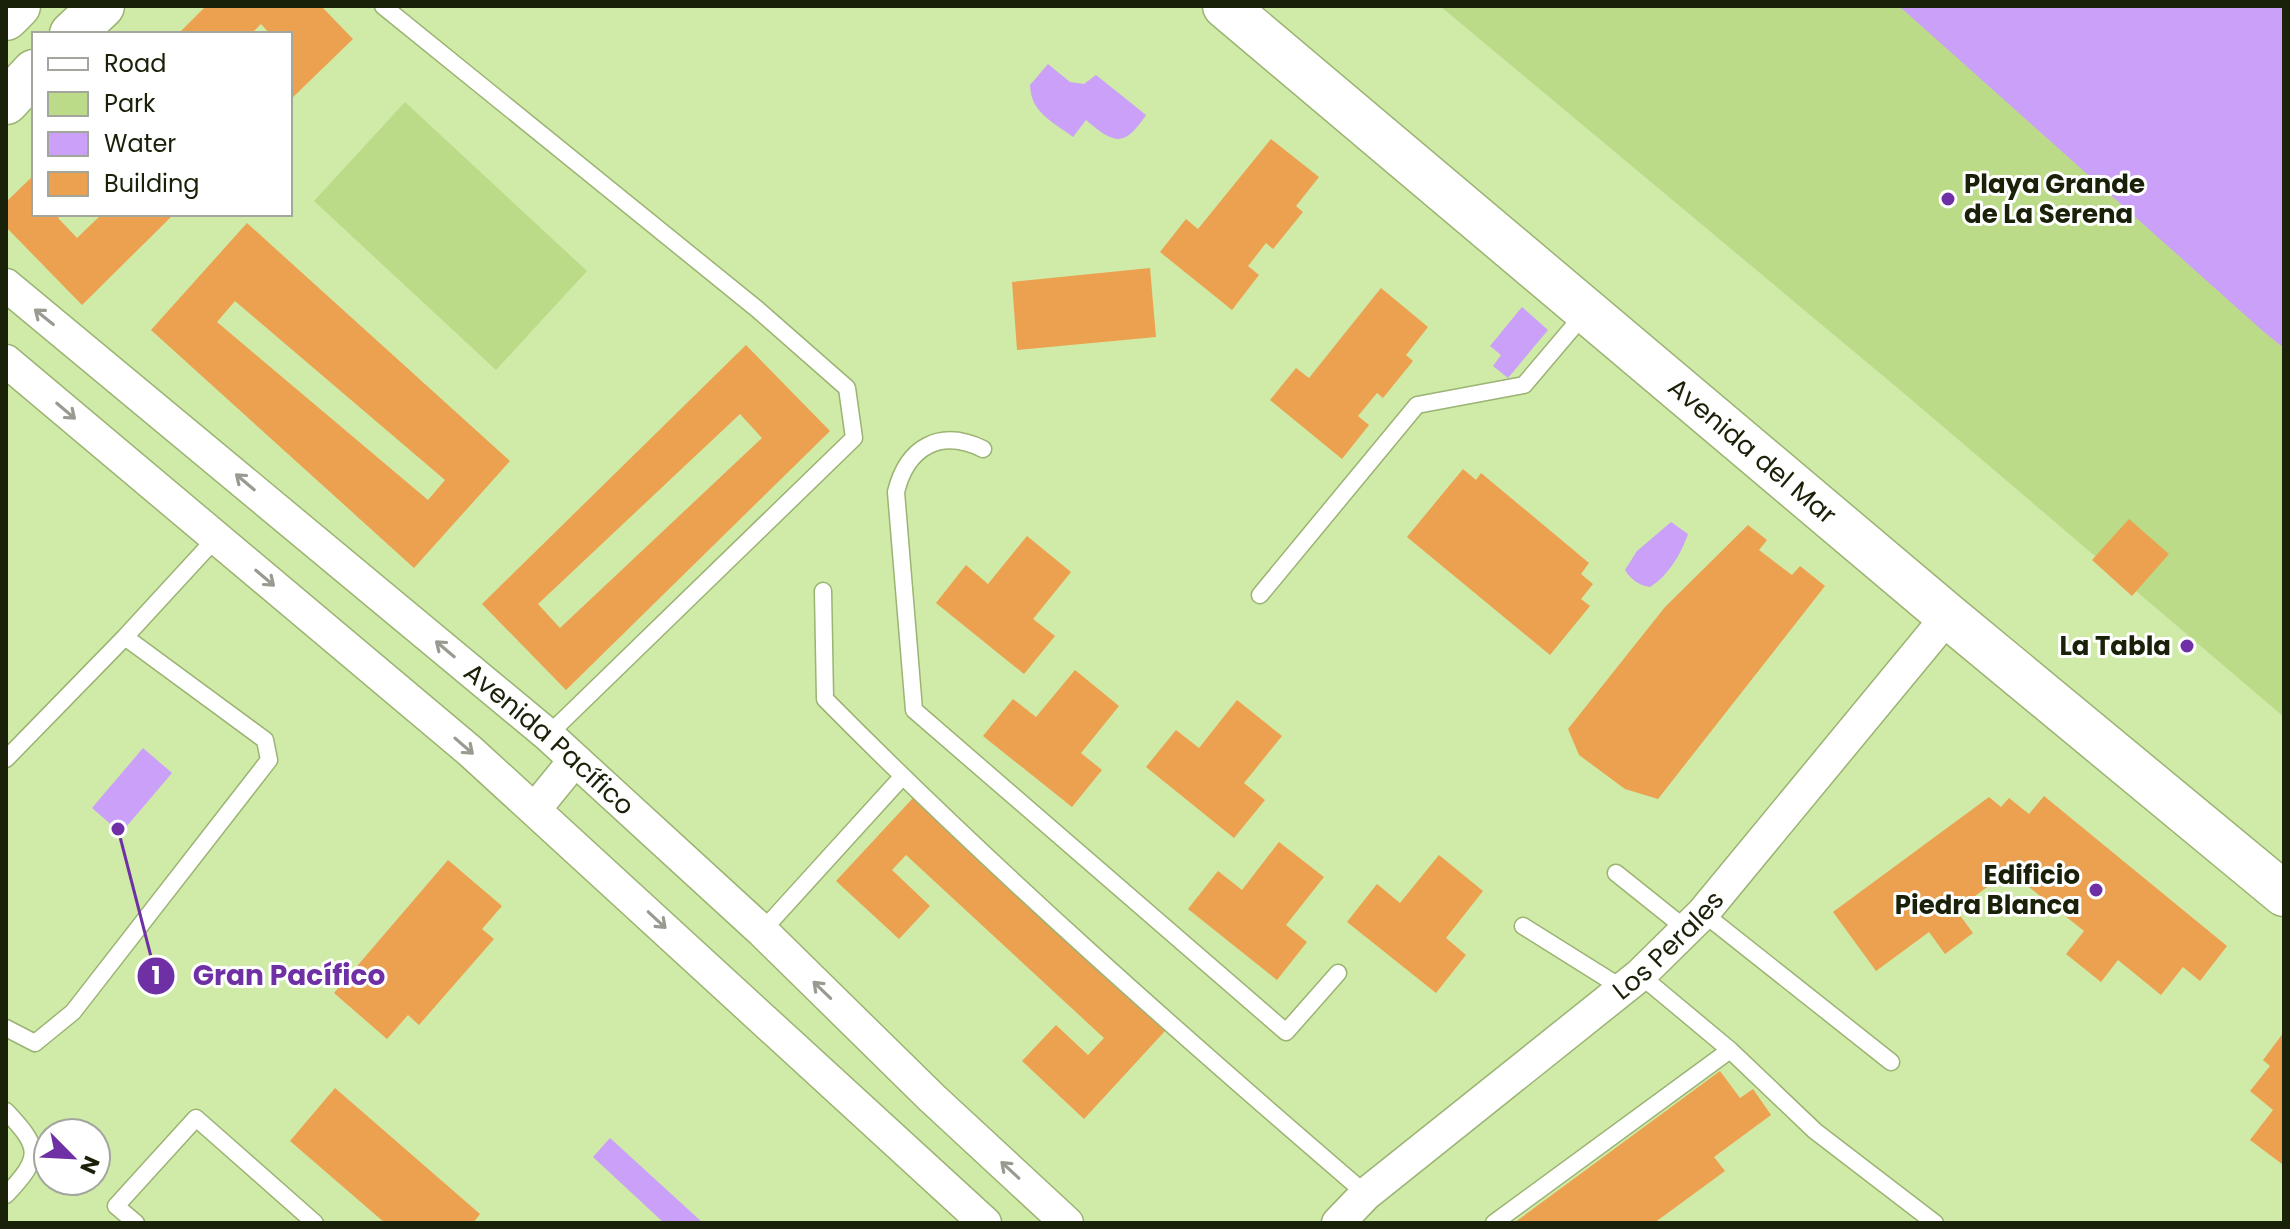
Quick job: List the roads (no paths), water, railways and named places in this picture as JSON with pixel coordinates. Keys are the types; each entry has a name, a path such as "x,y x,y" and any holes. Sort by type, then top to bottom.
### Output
{"main road":[{"path":"6,18 18,6"},
{"path":"74,32 102,6"},
{"name":"Avenida del Mar","path":"1225,6 1948,616 2284,894"},
{"path":"6,102 32,74"}],"street":[{"name":"Avenida Pacífico","path":"6,285 548,735 762,931 932,1098 1067,1223"},
{"path":"6,361 535,809 985,1223"},
{"name":"Los Perales","path":"1338,1223 1366,1194 1631,981 1695,921 1948,616"},
{"path":"535,809 575,760"}],"lane":[{"path":"383,6 757,309 847,388 854,438 548,735"},
{"path":"1260,595 1417,405 1524,385 1587,310"},
{"path":"983,449 951,439 934,442 919,450 900,476 896,492 914,710 1286,1032 1338,973"},
{"path":"6,759 217,537"},
{"path":"823,591 825,699 902,777 1189,1041 1366,1194"},
{"path":"6,1028 35,1043 73,1012 269,760 265,740 125,637"},
{"path":"762,931 902,777"},
{"path":"1616,873 1695,921 1891,1062"},
{"path":"1523,926 1631,981 1730,1050 1815,1131 1935,1223"},
{"path":"1494,1223 1730,1050"},
{"path":"6,1111 28,1135 33,1148 32,1161 26,1174 6,1195"},
{"path":"136,1223 116,1206 196,1118 315,1223"}],"water":[{"path":"1899,6 2284,6 2284,348 2264,332"},
{"path":"1048,64 1070,82 1084,84 1096,75 1146,115 1125,137 1111,138 1086,120 1073,137 1044,116 1031,95 1030,85"},
{"path":"1522,307 1548,330 1508,378 1493,366 1501,355 1490,346"},
{"path":"1671,522 1688,534 1682,549 1657,582 1650,587 1639,584 1625,570 1637,551"},
{"path":"143,748 172,773 121,833 92,808"},
{"path":"610,1138 703,1223 664,1223 593,1157"}],"place":[{"name":"Playa Grande de La Serena","path":"1948,199"},
{"name":"La Tabla","path":"2187,646"},
{"name":"Gran Pacífico","path":"118,829"},
{"name":"Edificio Piedra Blanca","path":"2096,890"}]}
